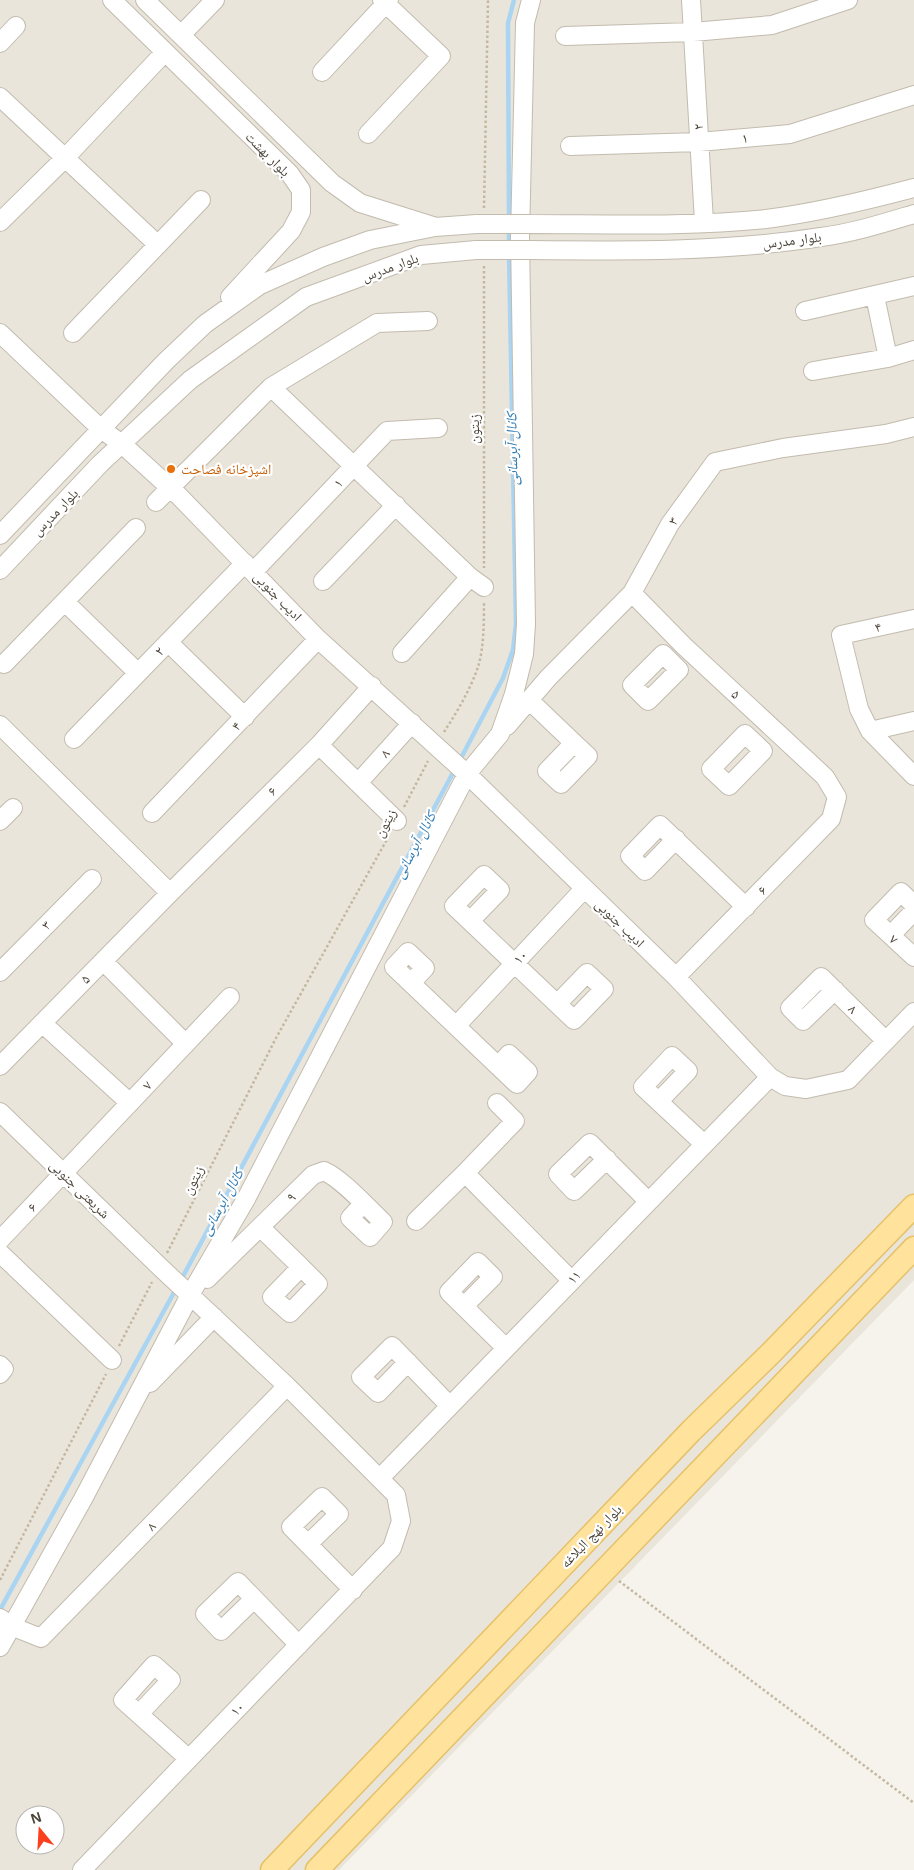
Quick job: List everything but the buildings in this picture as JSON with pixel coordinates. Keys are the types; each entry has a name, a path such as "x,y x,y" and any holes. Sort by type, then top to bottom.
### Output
{"main road":[{"name":"بلوار نهج البلاغه","path":"272,1870 691,1431 769,1355 914,1206"},
{"path":"317,1870 604,1570 800,1369 914,1248"}],"street":[{"name":"بلوار بهشت","path":"112,0 290,174 301,190 301,212 291,231 205,324"},
{"name":"بلوار بهشت","path":"145,0 332,183 360,203 436,227"},
{"path":"181,35 215,0"},
{"path":"500,734 514,694 522,662 526,624 520,238 525,22 531,0"},
{"name":"۲","path":"691,0 704,222"},
{"path":"565,36 693,32 772,25 848,0"},
{"path":"322,72 386,1 441,56 368,134"},
{"path":"0,42 16,26"},
{"path":"0,222 65,158 165,52"},
{"name":"۱","path":"570,146 699,142 790,134 914,95"},
{"path":"0,97 158,245"},
{"path":"290,174 296,177 302,176 308,171 309,165 306,158"},
{"name":"بلوار مدرس","path":"0,535 166,361 205,324 260,285 323,257 370,240 481,220 530,224 665,224 765,219 815,212 914,188"},
{"path":"73,333 201,200"},
{"name":"بلوار مدرس","path":"0,570 122,444 190,380 306,298 422,255 480,258 531,250 676,251 822,237 873,226 914,214"},
{"path":"805,310 914,286"},
{"path":"875,296 888,358"},
{"path":"156,502 271,387 377,323 428,321"},
{"path":"0,333 101,429"},
{"path":"813,371 888,358 914,350"},
{"path":"271,387 477,582 402,653"},
{"name":"۳","path":"137,1398 190,1295 246,1199 467,774 548,678 632,593 670,524 715,462 782,448 886,434 914,427"},
{"name":"۱","path":"249,567 355,466 387,432 438,428"},
{"name":"ادیب جنوبی","path":"101,429 122,444 178,495 318,638 467,774 676,977 770,1077"},
{"path":"323,581 396,505"},
{"path":"4,664 136,528"},
{"name":"۲","path":"74,739 168,642 249,567"},
{"name":"۵","path":"632,593 684,646 826,777 837,797"},
{"path":"65,602 138,673"},
{"name":"۴","path":"870,731 859,709 841,635 914,618"},
{"name":"۴","path":"152,813 318,638"},
{"path":"168,642 245,717"},
{"path":"669,661 684,646"},
{"name":"۶","path":"170,893 319,745 372,686"},
{"path":"529,700 574,743"},
{"path":"870,731 914,721"},
{"name":"۸","path":"358,783 412,723"},
{"path":"0,725 170,893"},
{"path":"753,742 770,725"},
{"path":"870,731 914,776"},
{"path":"319,745 397,821"},
{"name":"۶","path":"676,977 831,820 837,797"},
{"path":"0,821 13,808"},
{"path":"676,839 746,907"},
{"name":"۳","path":"3,964 92,879"},
{"name":"۱۰","path":"456,1026 584,889"},
{"name":"۷","path":"914,904 900,892 874,920 914,957"},
{"name":"۵","path":"0,1066 170,893"},
{"path":"890,935 914,910"},
{"path":"470,921 557,1004"},
{"path":"103,961 186,1044"},
{"name":"۸","path":"835,990 803,1022 790,1008 821,977 835,990 886,1041"},
{"path":"410,983 498,1066"},
{"name":"۷","path":"63,1173 230,997"},
{"path":"770,1077 785,1086 806,1089 848,1080 914,1012"},
{"path":"42,1023 130,1103"},
{"name":"۱۱","path":"380,1478 770,1077"},
{"path":"659,1101 704,1144"},
{"path":"416,1221 515,1121 497,1103"},
{"name":"شریعتی جنوبی","path":"0,1112 160,1267 287,1386 396,1495 401,1521 392,1548"},
{"path":"607,1159 648,1201"},
{"name":"۹","path":"190,1295 313,1175 324,1171 331,1174 383,1222 370,1237"},
{"name":"۶","path":"0,1240 63,1173"},
{"path":"464,1174 571,1280"},
{"path":"260,1227 301,1267"},
{"path":"0,1253 112,1360"},
{"path":"464,1306 506,1348"},
{"path":"0,1647 6,1622 83,1499 137,1398 214,1317"},
{"path":"408,1362 450,1406"},
{"path":"0,1365 4,1369 0,1374"},
{"name":"۸","path":"6,1622 41,1638 287,1386"},
{"path":"308,1544 353,1590"},
{"name":"۱۰","path":"82,1870 392,1548"},
{"path":"254,1599 300,1645"},
{"path":"139,1714 189,1759"}],"path":[{"path":"481,220 488,0"},
{"name":"زیتون","path":"0,1580 276,1038 397,821 436,746 460,708 478,665 484,624 477,582 480,258"},
{"path":"604,1570 914,1803"}],"shaded area":[{"path":"0,0 914,0 914,1280 339,1870 0,1870"}],"waterway":[{"name":"کانال آبرسانی","path":"509,221 508,23 514,0"},
{"name":"کانال آبرسانی","path":"509,228 509,246"},
{"name":"کانال آبرسانی","path":"460,760 503,678 513,650 516,624 509,253"},
{"name":"کانال آبرسانی","path":"181,1280 455,769"},
{"name":"کانال آبرسانی","path":"0,1610 177,1287"}],"place":[{"name":"اشپزخانه فصاحت","path":"171,469"}]}
